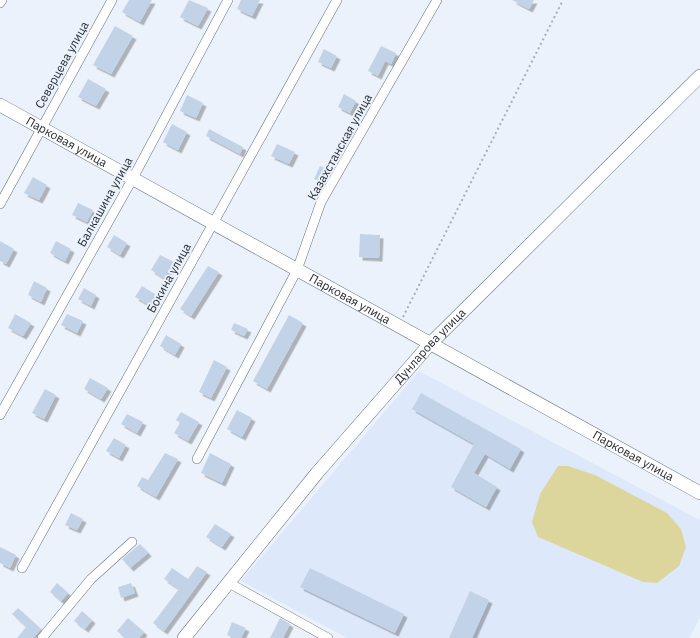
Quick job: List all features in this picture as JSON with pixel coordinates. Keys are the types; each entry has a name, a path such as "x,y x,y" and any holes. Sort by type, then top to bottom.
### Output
{"street":[{"name":"Северцева улица","path":"0,204 112,0"},
{"name":"Балкашина улица","path":"0,415 133,178 228,0"},
{"name":"Бокина улица","path":"22,568 337,0"},
{"name":"Казахстанская улица","path":"197,460 297,270 322,202 437,0"},
{"name":"Дунларова улица","path":"184,638 317,474 430,344 700,76"},
{"name":"Парковая улица","path":"0,105 700,494"},
{"path":"42,638 91,579 132,542"},
{"path":"229,582 328,638"}],"path":[{"path":"398,326 563,0"}],"shaded area":[{"path":"419,371 700,520 700,618 689,638 347,638 241,581"},
{"path":"558,466 568,466 595,475 667,513 681,529 686,547 679,566 657,583 643,582 538,537 532,522 540,494"}],"building":[{"path":"129,0 152,0 140,22 122,12"},
{"path":"189,0 208,8 198,26 180,17"},
{"path":"241,0 260,0 252,16 237,9"},
{"path":"512,0 534,0 529,9"},
{"path":"115,26 133,36 111,74 93,65"},
{"path":"381,46 396,53 391,64 385,61 378,76 368,71"},
{"path":"324,49 337,56 331,68 318,62"},
{"path":"88,79 106,89 96,106 78,97"},
{"path":"344,94 356,101 350,113 338,107"},
{"path":"187,95 203,103 196,118 180,111"},
{"path":"172,124 187,132 178,150 163,142"},
{"path":"209,129 243,147 240,154 206,136"},
{"path":"277,144 295,152 289,164 271,156"},
{"path":"320,166 332,171 325,183 314,179"},
{"path":"33,177 47,185 39,200 24,193"},
{"path":"78,203 93,210 87,222 72,215"},
{"path":"360,234 380,235 379,258 359,257"},
{"path":"114,235 127,243 120,255 107,247"},
{"path":"0,241 14,249 6,264 0,261"},
{"path":"56,241 71,249 65,261 50,253"},
{"path":"160,255 174,262 164,278 151,270"},
{"path":"208,266 219,272 191,316 180,309"},
{"path":"34,281 47,288 41,302 28,295"},
{"path":"142,286 155,294 149,305 135,297"},
{"path":"84,288 96,295 91,306 78,299"},
{"path":"15,314 31,323 23,336 8,328"},
{"path":"67,314 83,321 77,333 61,325"},
{"path":"289,315 303,323 267,389 253,381"},
{"path":"234,323 248,329 244,336 231,330"},
{"path":"166,335 181,344 175,355 160,346"},
{"path":"214,360 227,367 211,398 199,392"},
{"path":"90,378 108,388 101,399 84,389"},
{"path":"45,389 56,395 44,419 32,413"},
{"path":"421,393 521,449 510,469 485,454 474,473 497,487 486,507 451,487 474,444 412,409"},
{"path":"237,410 252,418 242,437 227,429"},
{"path":"181,412 199,422 188,441 174,433 180,423 176,420"},
{"path":"127,414 143,422 137,433 121,424"},
{"path":"114,438 126,445 119,458 106,451"},
{"path":"165,453 178,459 156,497 137,486 142,477 148,480"},
{"path":"210,453 231,464 222,483 201,473"},
{"path":"71,513 83,519 77,530 65,525"},
{"path":"215,524 231,534 222,547 206,537"},
{"path":"140,544 148,553 130,568 122,559"},
{"path":"0,547 16,555 10,568 0,563"},
{"path":"197,566 207,572 164,631 153,623 179,589 164,579 172,568 188,579"},
{"path":"310,568 404,614 395,633 300,587"},
{"path":"57,583 68,593 61,601 50,592"},
{"path":"131,583 135,593 121,598 118,587"},
{"path":"470,591 489,600 472,638 449,638"},
{"path":"18,608 41,629 33,638 17,638 26,627 12,614"},
{"path":"82,611 92,620 85,629 74,621"},
{"path":"128,618 144,632 139,638 125,638 117,631"},
{"path":"280,618 290,624 283,638 270,638"},
{"path":"232,622 246,628 241,638 234,638 227,635"}]}
